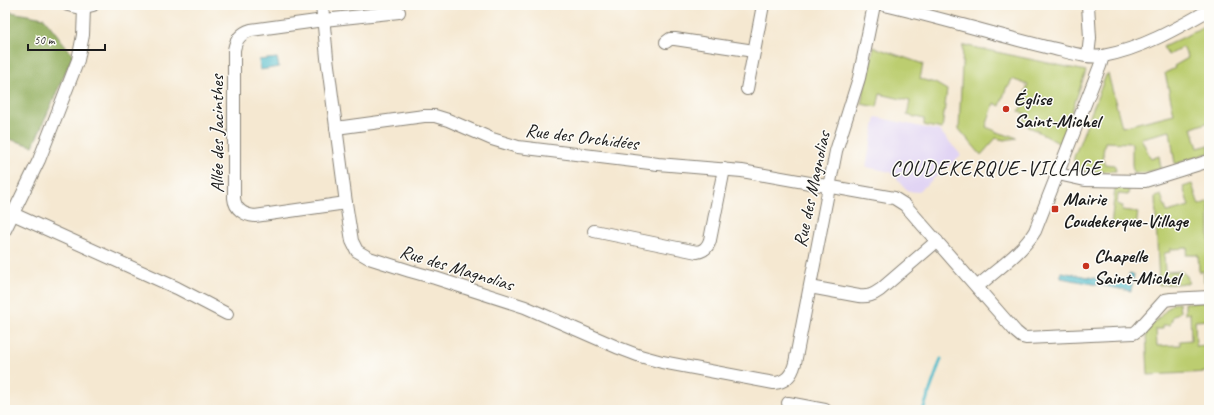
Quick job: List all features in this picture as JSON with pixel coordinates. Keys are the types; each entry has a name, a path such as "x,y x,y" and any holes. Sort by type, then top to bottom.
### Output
{"street":[{"path":"5,230 40,160 78,60 89,6 74,7 68,5"},
{"name":"Rue des Magnolias","path":"322,5 327,58 346,203 353,244 357,251 364,256 525,307 640,356 774,383 785,380 790,375 795,363 838,144 859,78 874,5"},
{"path":"747,88 763,5"},
{"path":"884,5 924,14 1033,44 1088,56 1103,56 1125,50 1180,26 1209,10"},
{"path":"1088,5 1090,38 1088,56"},
{"name":"Allée des Jacinthes","path":"346,203 255,216 247,215 238,208 234,201 234,50 236,41 241,34 247,31 324,20 399,12"},
{"path":"666,42 670,39 675,39 754,51"},
{"path":"977,287 1019,250 1028,240 1038,224 1103,56"},
{"name":"Rue des Orchidées","path":"336,128 424,116 435,116 454,122 492,140 518,147 658,164 724,169 769,175 890,197 905,205 1016,332 1022,337 1029,339 1134,333 1165,300 1209,297"},
{"path":"1058,174 1085,180 1146,181 1209,161"},
{"path":"594,231 697,252 703,250 708,246 710,240 724,169"},
{"path":"13,214 176,288 227,314"},
{"path":"810,287 864,297 871,295 880,290 936,241"},
{"path":"785,380 788,393 787,406 825,410"}],"shaded area":[{"path":"876,117 940,131 961,155 918,192 908,191 891,172 866,167"}],"green space":[{"path":"5,11 44,18 73,55 33,146 5,138"},
{"path":"1209,23 1209,122 1192,128 1198,148 1209,145 1209,153 1175,164 1170,131 1141,138 1151,159 1159,156 1161,168 1144,173 1133,172 1132,143 1105,142 1103,153 1104,164 1114,165 1116,171 1089,172 1077,168 1074,164 1074,157 1106,75 1108,74 1122,127 1174,114 1165,73 1175,68 1174,66 1188,58 1183,47 1168,55 1163,47"},
{"path":"963,45 1086,71 1060,144 1023,123 1027,114 1019,112 1022,107 1023,100 1027,94 1025,92 1028,85 1012,79 1009,86 1007,86 1000,106 994,103 986,127 996,131 996,133 997,132 1017,138 1004,140 996,138 981,155 959,129"},
{"path":"874,47 923,64 920,79 935,83 947,90 942,129 924,125 924,119 907,115 910,101 880,94 877,107 861,104"},
{"path":"1192,184 1199,205 1209,201 1209,282 1204,282 1203,271 1199,272 1198,255 1186,255 1188,248 1170,249 1170,252 1165,253 1164,256 1165,272 1181,271 1187,276 1189,283 1159,285 1155,197 1161,195 1167,212 1189,206 1183,187"},
{"path":"1115,188 1129,189 1128,195 1118,194 1117,204 1123,206 1122,210 1138,212 1136,227 1111,226"},
{"path":"1209,302 1209,320 1195,321 1196,346 1209,345 1209,372 1148,375 1146,332 1172,304 1179,303 1180,312 1173,316 1170,325 1163,325 1163,329 1156,329 1157,346 1180,345 1180,341 1191,340 1190,313 1185,314 1185,303"}],"water":[{"path":"277,58 279,67 260,70 259,60"},
{"path":"1061,272 1127,284 1129,274 1134,275 1131,291 1061,278"}],"waterway":[{"path":"923,410 941,359"}],"place":[{"name":"Église Saint-Michel","path":"1006,109"},
{"name":"Mairie Coudekerque-Village","path":"1055,209"},
{"name":"Chapelle Saint-Michel","path":"1086,266"}],"district":[{"name":"COUDEKERQUE-VILLAGE","path":"996,168"}]}
